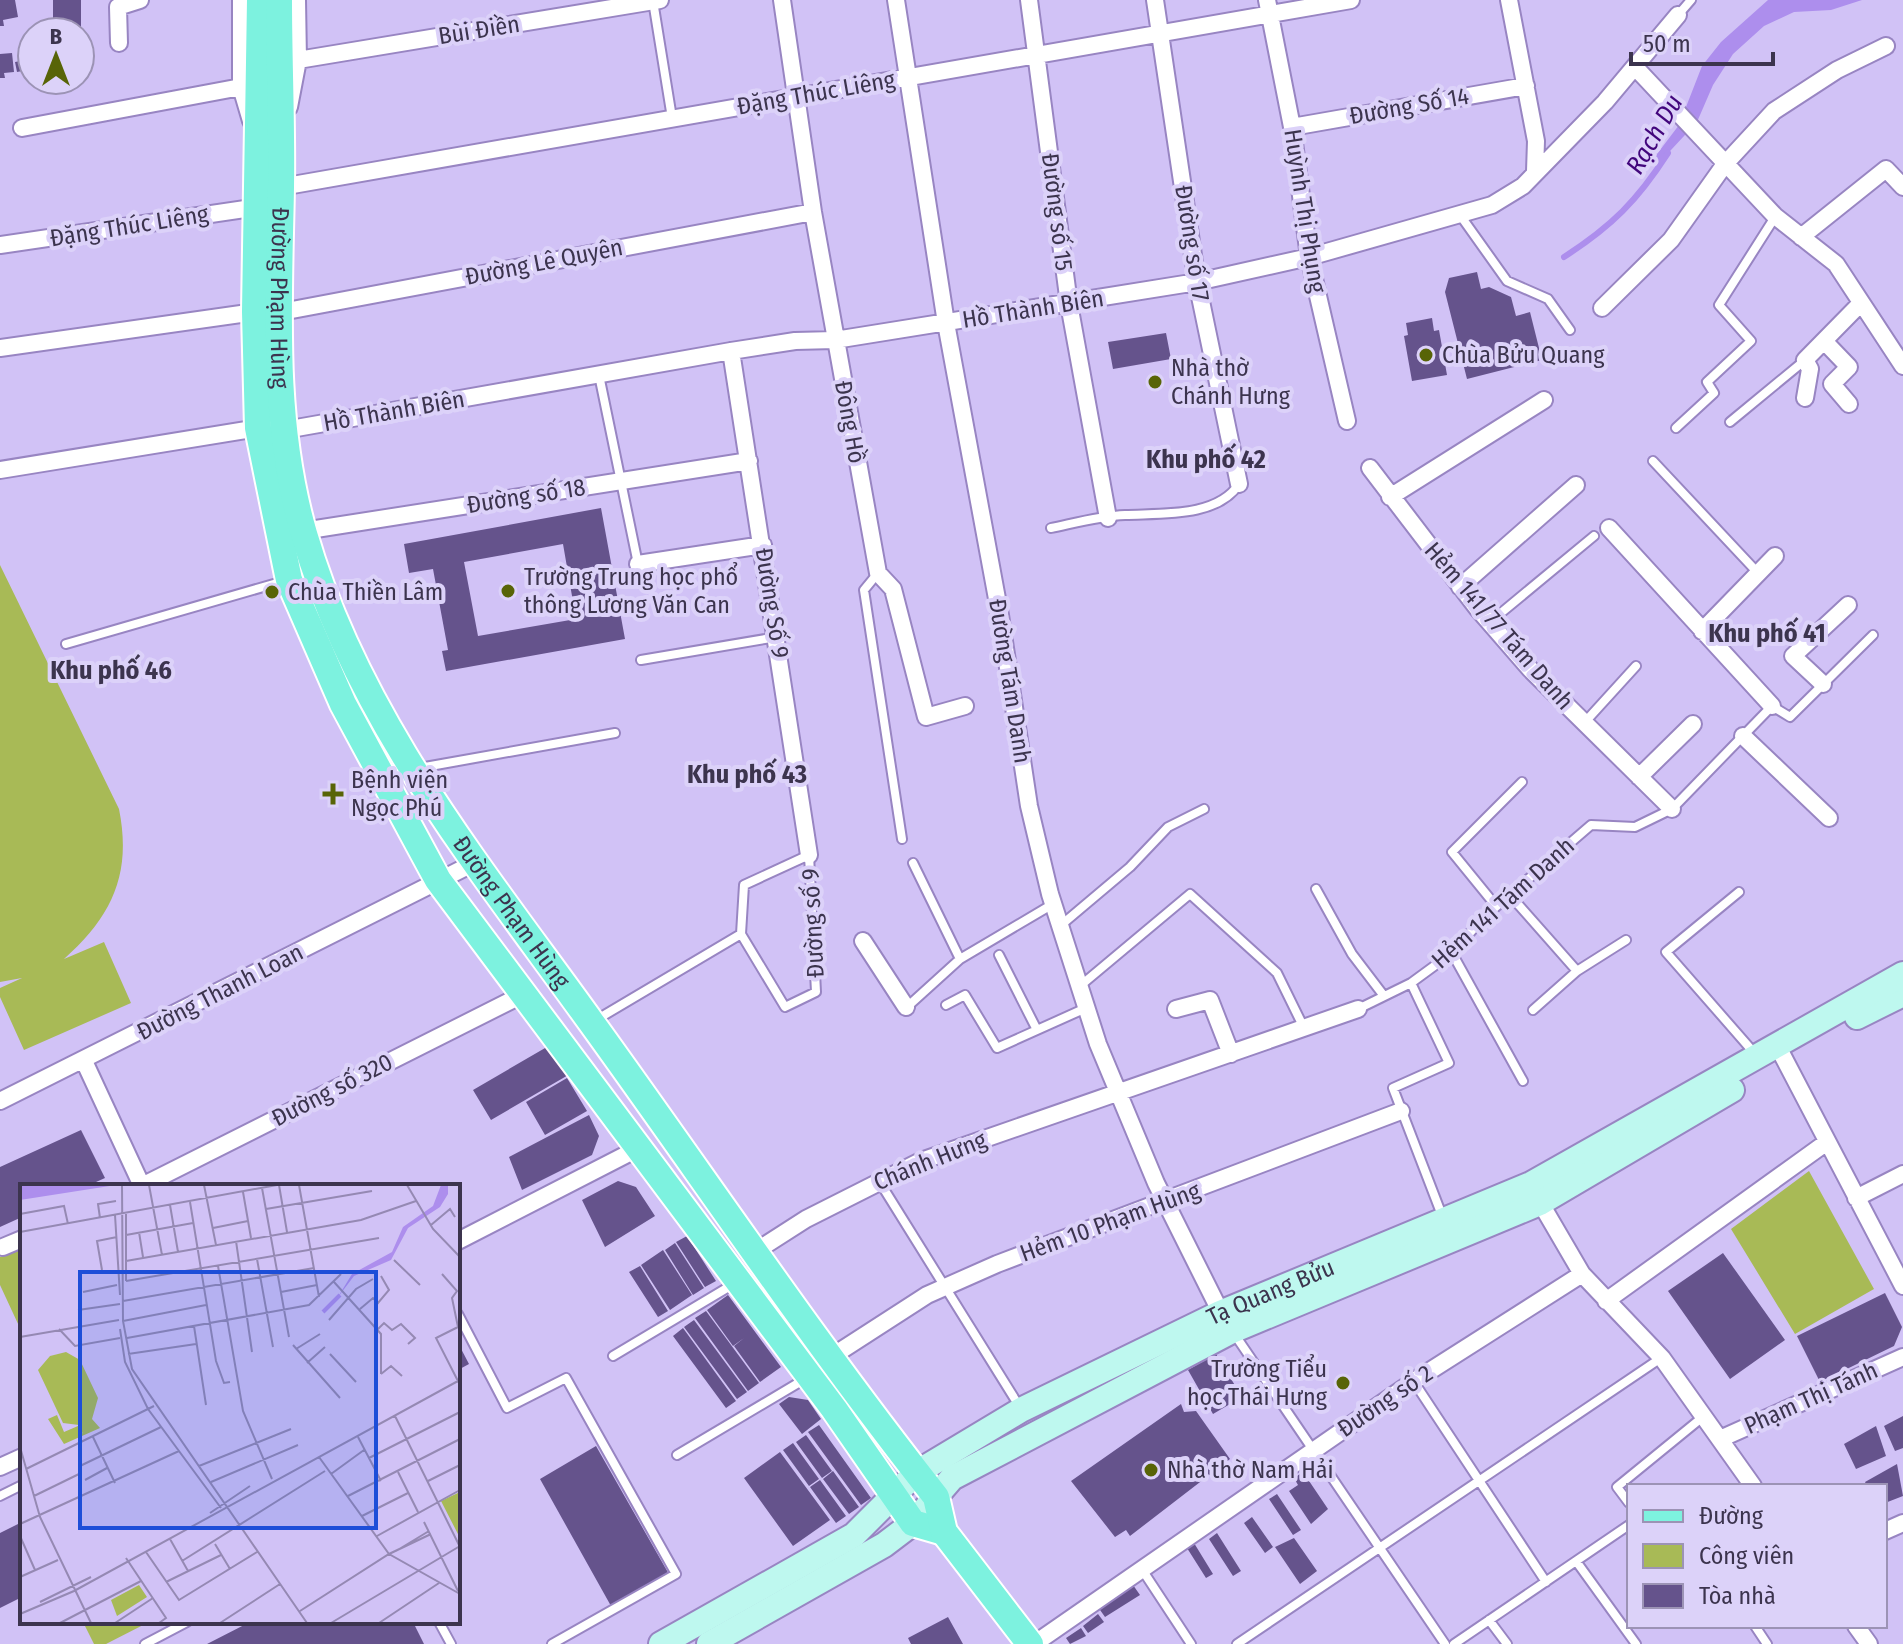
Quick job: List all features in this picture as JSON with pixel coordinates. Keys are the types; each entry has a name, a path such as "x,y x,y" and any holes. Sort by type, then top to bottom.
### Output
{"main road":[{"path":"260,0 270,119"},
{"path":"270,119 279,0"},
{"name":"Đường Phạm Hùng","path":"270,119 270,150 258,207 266,312 303,531 336,625 411,769 474,863 592,1023 753,1253 936,1497"},
{"name":"Đường Phạm Hùng","path":"270,150 281,187 266,312 258,428 289,580 343,704 438,880 809,1376 896,1494 913,1523"},
{"name":"Tạ Quang Bửu","path":"661,1644 854,1535 916,1473 1021,1410 1536,1194 1903,974"},
{"name":"Tạ Quang Bửu","path":"1773,1053 1903,994"},
{"name":"Tạ Quang Bửu","path":"709,1644 865,1558 913,1523 952,1478 1226,1322 1445,1222 1536,1194"},
{"path":"936,1497 944,1532 1032,1644"},
{"path":"913,1523 944,1532"}],"street":[{"path":"119,43 118,7 140,0"},
{"name":"Đường Phạm Hùng","path":"241,0 241,87 270,150"},
{"name":"Đường Phạm Hùng","path":"270,150 298,60 297,0"},
{"name":"Bùi Điền","path":"298,60 655,0"},
{"name":"Đông Hồ","path":"782,0 813,212 878,573"},
{"name":"Đường Tám Danh","path":"896,0 946,323 1000,615 1029,806 1053,904 1086,1008 1119,1094 1165,1203 1226,1322"},
{"name":"Đường số 15","path":"1029,0 1069,304 1108,518"},
{"name":"Đường số 17","path":"1155,0 1197,282 1239,484"},
{"name":"Đặng Thúc Liêng","path":"281,187 1160,32 1269,7 1351,0"},
{"path":"1509,0 1538,156 1534,172"},
{"name":"Huỳnh Thị Phụng","path":"1269,7 1292,127 1309,257 1347,421"},
{"name":"Hồ Thành Biên","path":"285,430 731,351 795,341 835,340 1197,282 1309,257 1460,215 1505,199 1605,102 1678,15"},
{"path":"1602,308 1671,240 1725,164 1774,111 1837,70 1886,46"},
{"path":"1635,67 1775,216 1836,264 1903,366"},
{"name":"Đường Số 14","path":"1292,127 1526,86"},
{"path":"22,128 241,87"},
{"path":"1801,237 1886,169 1903,187"},
{"name":"Đặng Thúc Liêng","path":"0,245 258,207"},
{"name":"Đường Lê Quyên","path":"0,348 266,312 813,212"},
{"path":"1805,398 1810,369 1805,360 1861,303"},
{"path":"1824,341 1849,367 1832,384 1849,404"},
{"name":"Đường Số 9","path":"731,351 809,855"},
{"path":"1390,497 1544,400"},
{"path":"0,470 258,428"},
{"name":"Đường số 18","path":"303,531 749,461"},
{"name":"Hẻm 141/77 Tám Danh","path":"1370,468 1490,623 1584,723 1672,809"},
{"path":"1460,587 1576,485"},
{"path":"1601,532 1702,631 1772,706"},
{"path":"638,564 763,545"},
{"path":"1702,631 1775,556"},
{"path":"878,573 893,589 926,717 965,706"},
{"path":"1823,684 1793,656 1848,605"},
{"path":"1639,777 1693,724"},
{"path":"1743,736 1829,818"},
{"name":"Đường Thanh Loan","path":"0,1101 474,863"},
{"path":"863,941 906,1007"},
{"name":"Đường số 320","path":"146,1184 522,995"},
{"path":"1176,1009 1210,1000 1231,1054"},
{"name":"Hẻm 141 Tám Danh","path":"1119,1094 1358,1009"},
{"path":"1773,1053 1827,1142 1903,1286"},
{"path":"84,1061 141,1184"},
{"name":"Chánh Hưng","path":"753,1253 806,1219 921,1161 1119,1094"},
{"name":"Hẻm 10 Phạm Hùng","path":"831,1357 891,1316 997,1264 1165,1203 1401,1111"},
{"path":"1606,1301 1827,1142"},
{"path":"460,1240 637,1149"},
{"path":"1856,1198 1903,1174"},
{"path":"1536,1194 1582,1274 1662,1358 1752,1484"},
{"path":"3,1247 20,1240"},
{"name":"Đường số 2","path":"1032,1644 1414,1381 1582,1274"},
{"name":"Phạm Thị Tánh","path":"1720,1439 1903,1357"},
{"path":"0,1467 20,1458"}],"lane":[{"path":"655,0 672,119"},
{"name":"Hồ Thành Biên","path":"1678,15 1691,0"},
{"path":"1460,215 1507,281 1548,299 1570,330"},
{"path":"1676,428 1714,393 1707,382 1751,341 1719,305 1775,216"},
{"path":"1730,422 1805,360"},
{"path":"599,375 638,564"},
{"path":"1653,461 1758,573"},
{"path":"1051,528 1108,518 1152,517 1218,503 1231,496 1239,484"},
{"path":"1490,623 1601,532"},
{"name":"Đông Hồ","path":"878,573 864,590 902,839"},
{"path":"66,644 289,580"},
{"path":"1772,706 1790,717 1873,635"},
{"path":"641,660 777,637"},
{"path":"1584,723 1636,666"},
{"name":"Hẻm 141 Tám Danh","path":"1358,1009 1411,983 1452,953 1509,894 1591,825 1635,827 1672,809 1772,706"},
{"path":"411,769 615,733"},
{"path":"1496,906 1452,852 1522,782"},
{"path":"1060,926 1120,876 1168,827 1204,809"},
{"path":"592,1023 741,934 744,885 809,855"},
{"name":"Đường số 9","path":"741,934 785,1007 816,992 809,855"},
{"path":"913,863 960,959"},
{"path":"1316,889 1352,954 1384,996"},
{"path":"1739,892 1666,952 1773,1053"},
{"path":"1079,986 1190,894 1277,973 1305,1028"},
{"path":"1509,894 1577,971"},
{"path":"906,1007 960,959 1053,904"},
{"path":"1533,1010 1577,971 1626,940"},
{"path":"1452,953 1523,1081"},
{"path":"999,955 1037,1030"},
{"path":"1411,983 1449,1063 1393,1088 1445,1222"},
{"path":"946,1005 965,995 997,1048 1086,1008"},
{"path":"879,1181 1021,1410"},
{"path":"613,1356 737,1282"},
{"path":"460,1318 507,1408 566,1378 676,1574 552,1644"},
{"path":"1226,1322 1445,1644"},
{"path":"1237,1644 1662,1358"},
{"path":"677,1455 809,1376"},
{"path":"1414,1381 1546,1582"},
{"path":"1627,1500 1617,1487 1704,1416"},
{"path":"0,1496 20,1486"},
{"path":"1454,1644 1627,1526"},
{"path":"1576,1561 1636,1644"},
{"path":"1141,1567 1191,1644"},
{"path":"1489,1620 1507,1644"},
{"path":"145,1644 183,1624"},
{"path":"440,1624 451,1644"}],"green space":[{"path":"0,565 119,809 123,854 114,892 95,927 64,959 104,942 131,1003 24,1050 0,997 0,988 22,978 0,982"},
{"path":"1809,1171 1874,1289 1795,1334 1731,1229"},
{"path":"20,1248 19,1326 0,1285 0,1257"},
{"path":"84,1624 145,1624 106,1644 94,1644"}],"shaded area":[{"path":"1768,0 1862,0 1831,10 1794,12 1764,26 1733,54 1713,85 1697,122 1658,164 1654,158 1679,125 1702,66 1721,42"}],"building":[{"path":"0,0 15,0 18,16 3,20 4,26 0,26"},
{"path":"53,0 81,0 81,16 53,16"},
{"path":"12,53 14,72 4,73 5,78 0,78 0,54"},
{"path":"1477,272 1481,289 1489,287 1511,297 1516,316 1530,312 1542,360 1467,379 1445,292 1449,278"},
{"name":"Chùa Bửu Quang","path":"1432,318 1434,331 1439,330 1447,375 1412,381 1404,336 1408,335 1406,323"},
{"name":"Nhà thờ Chánh Hưng","path":"1166,333 1171,359 1113,369 1108,342"},
{"path":"601,508 625,639 446,671 442,651 448,650 433,569 409,573 404,544","holes":["563,544 576,619 478,636 464,562"]},
{"path":"552,1044 570,1074 491,1120 473,1090"},
{"path":"567,1078 587,1111 545,1135 526,1102"},
{"path":"589,1115 599,1136 592,1155 522,1190 509,1157"},
{"path":"81,1130 105,1178 92,1184 20,1184 20,1218 0,1227 0,1167"},
{"path":"618,1181 636,1187 655,1216 605,1247 582,1200"},
{"path":"687,1236 716,1281 705,1287 676,1242"},
{"path":"675,1243 704,1288 693,1295 665,1250"},
{"path":"663,1250 692,1295 670,1310 641,1265"},
{"path":"1723,1253 1785,1340 1730,1379 1668,1291"},
{"path":"640,1266 668,1311 658,1317 629,1272"},
{"path":"1885,1293 1902,1327 1894,1346 1820,1382 1797,1336"},
{"path":"728,1295 781,1367 760,1382 734,1346 744,1338 733,1346 707,1310"},
{"path":"706,1311 759,1383 748,1391 695,1318"},
{"path":"694,1320 747,1392 737,1399 684,1327"},
{"path":"683,1328 736,1401 726,1408 673,1336"},
{"path":"460,1347 469,1364 460,1369"},
{"path":"1216,1354 1242,1397 1213,1414 1188,1370"},
{"path":"789,1397 808,1400 821,1419 802,1434 779,1404"},
{"name":"Nhà thờ Nam Hải","path":"1181,1404 1184,1412 1196,1411 1230,1459 1130,1536 1126,1530 1115,1537 1071,1481"},
{"path":"1903,1416 1903,1448 1895,1451 1884,1426"},
{"path":"819,1425 871,1498 861,1505 808,1432"},
{"path":"1876,1426 1886,1456 1856,1469 1844,1444"},
{"path":"806,1435 832,1471 822,1478 796,1442"},
{"path":"793,1443 819,1479 809,1486 783,1450"},
{"path":"596,1446 670,1576 611,1606 540,1479"},
{"path":"780,1452 830,1520 793,1546 744,1478"},
{"path":"1897,1464 1903,1496 1887,1502 1887,1484 1865,1482"},
{"path":"833,1471 859,1507 849,1514 823,1479"},
{"path":"1303,1472 1328,1509 1311,1524 1289,1491 1298,1485 1294,1478"},
{"path":"820,1480 846,1516 836,1523 810,1487"},
{"path":"1277,1494 1301,1530 1293,1535 1269,1499"},
{"path":"1252,1517 1273,1547 1265,1553 1244,1523"},
{"path":"20,1523 20,1598 0,1608 0,1533"},
{"path":"1217,1533 1241,1571 1233,1576 1209,1539"},
{"path":"1294,1538 1317,1571 1300,1584 1275,1547"},
{"path":"1194,1543 1213,1574 1206,1578 1187,1548"},
{"path":"1133,1585 1140,1595 1105,1617 1098,1607"},
{"path":"1098,1614 1104,1622 1088,1633 1083,1626"},
{"path":"948,1617 963,1644 911,1644 908,1638"},
{"path":"246,1624 414,1624 424,1644 207,1644"},
{"path":"1081,1628 1086,1636 1070,1644 1066,1638"}],"waterway":[{"name":"Rạch Du","path":"1564,257 1622,211 1668,153"}],"place":[{"name":"Chùa Bửu Quang","path":"1426,355"},
{"name":"Nhà thờ Chánh Hưng","path":"1155,382"},
{"name":"Trường Trung học phổ thông Lương Văn Can","path":"508,591"},
{"name":"Chùa Thiền Lâm","path":"272,592"},
{"name":"Bệnh viện Ngọc Phú","path":"333,794"},
{"name":"Trường Tiểu học Thái Hưng","path":"1343,1383"},
{"name":"Nhà thờ Nam Hải","path":"1151,1470"}],"district":[{"name":"Khu phố 42","path":"1206,459"},
{"name":"Khu phố 41","path":"1767,633"},
{"name":"Khu phố 46","path":"111,670"},
{"name":"Khu phố 43","path":"747,774"}]}
